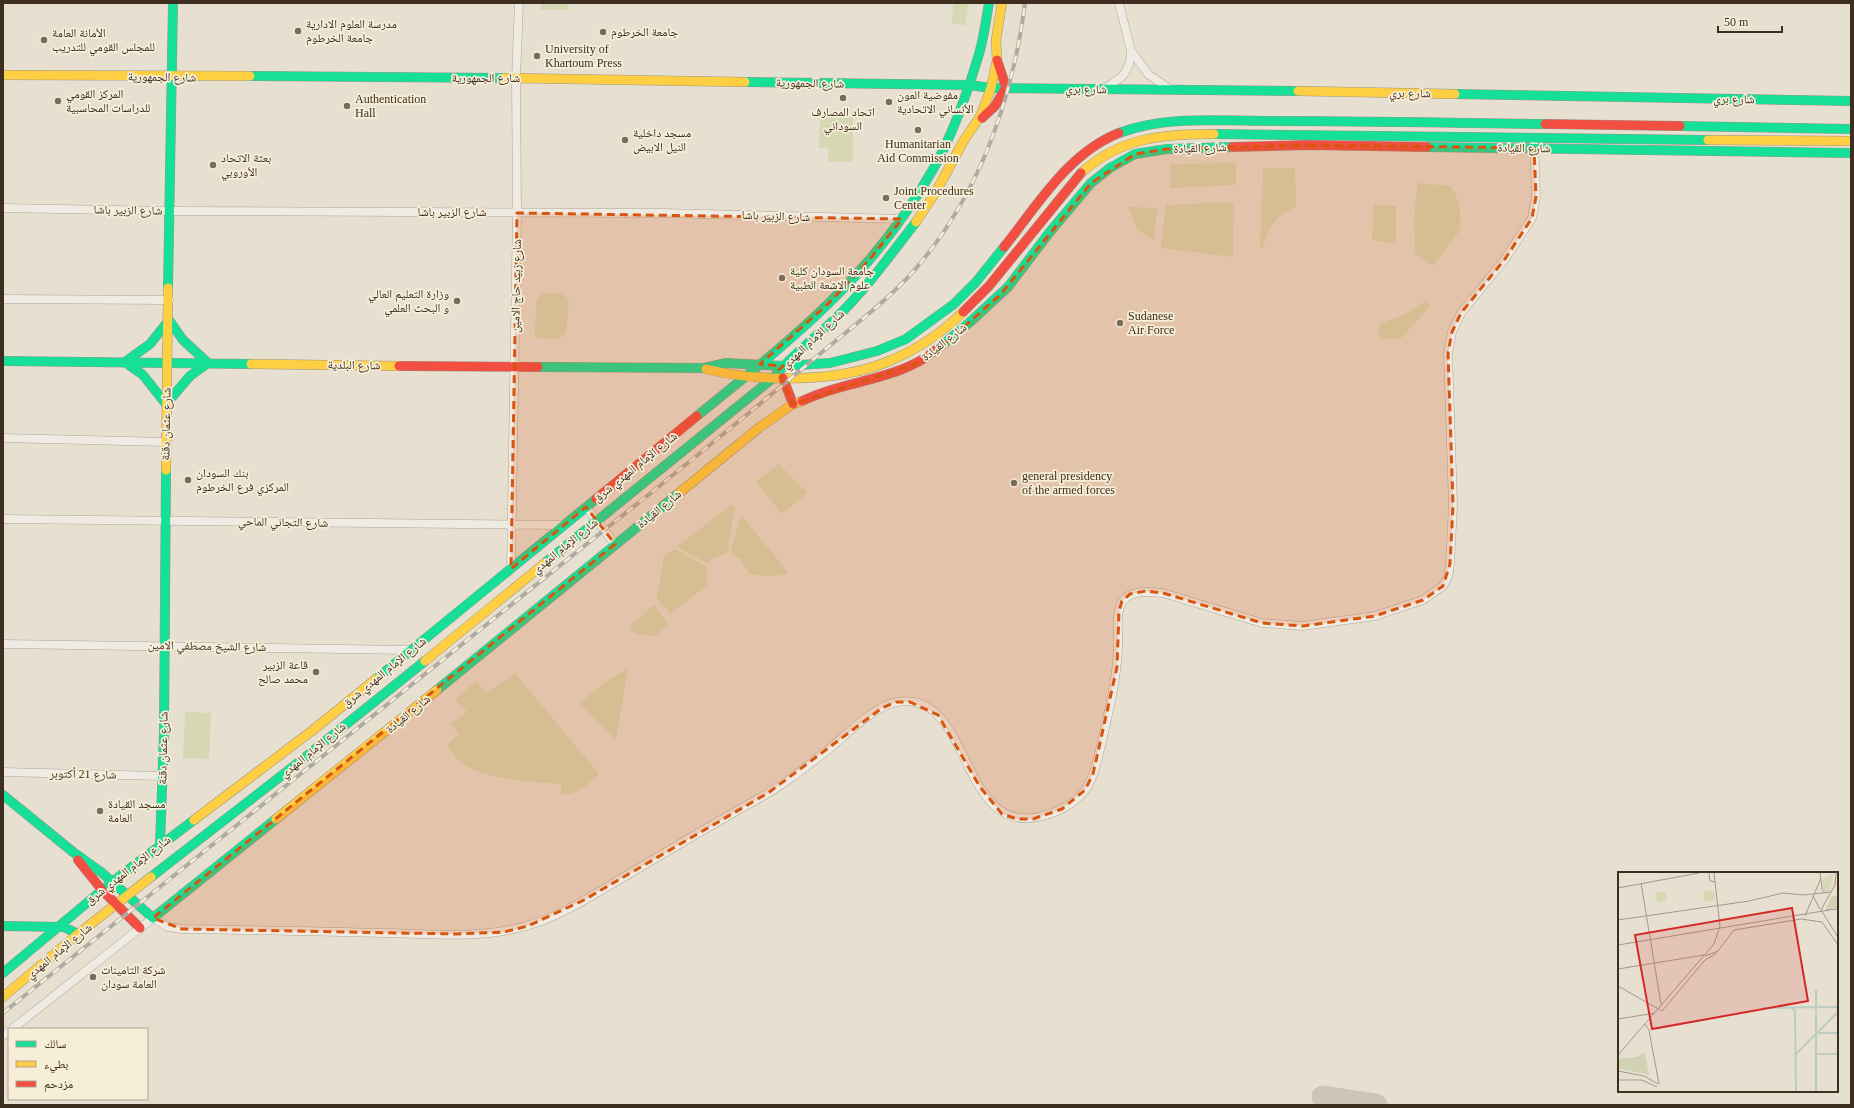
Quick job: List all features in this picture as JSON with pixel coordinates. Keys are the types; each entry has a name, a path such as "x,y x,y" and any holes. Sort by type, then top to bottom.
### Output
{"main road":[{"name":"شارع عثمان دقنة","path":"160,845 173,3"},
{"name":"شارع الإمام المهدي","path":"760,364 828,304 870,259 902,219 933,170 948,138 980,52 989,3"},
{"name":"شارع الإمام المهدي","path":"3,997 78,934 303,759 773,378 783,366 837,317 862,292 916,222 937,190 962,142 979,120 991,88 997,60 996,40 1002,3"},
{"path":"979,120 995,106 1006,87 997,60"},
{"name":"شارع الجمهورية","path":"3,75 516,78 969,85"},
{"name":"شارع بري","path":"969,85 991,88 1357,92 1851,101"},
{"name":"شارع القيادة","path":"704,368 726,363 783,366 830,363 870,353 906,339 954,304 976,282 1065,171 1086,151 1105,139 1128,130 1164,123 1196,121 1346,121 1851,129"},
{"path":"1346,121 1346,146"},
{"name":"شارع القيادة","path":"704,368 718,372 773,378 817,379 847,374 884,364 918,348 963,314 987,290 1075,179 1091,163 1130,142 1152,136 1177,134 1346,135 1851,142"},
{"name":"شارع القيادة","path":"153,918 412,711 760,426 793,404 830,390 898,372 930,355 969,323 1008,287 1049,233 1091,183 1110,168 1135,154 1152,150 1185,148 1346,146 1851,153"},
{"path":"169,320 183,340 208,363 195,369 188,375 166,404 150,381 135,368 125,362 148,347 160,334 169,320"},
{"name":"شارع البلدية","path":"3,360 704,368"},
{"name":"شارع الإمام المهدي شرق","path":"3,973 112,882 313,730 760,364"},
{"path":"783,378 793,404"},
{"path":"3,795 112,882 153,918"},
{"path":"73,852 102,890 140,928"},
{"path":"3,926 58,926 64,927 78,934"}],"street":[{"name":"شارع زبيد حاج الامين","path":"511,568 517,213 516,78 519,3"},
{"path":"1104,89 1123,77 1130,64 1131,51 1119,3"},
{"path":"1131,51 1149,75 1170,90"},
{"path":"13,1028 153,918 168,926 182,928 457,934 504,932 528,926 546,919 584,900 768,793 812,762 882,708 896,702 910,702 926,706 938,715 989,800 1002,814 1017,819 1033,819 1062,809 1074,801 1085,790 1093,774 1110,707 1117,667 1119,611 1122,601 1130,594 1146,591 1163,593 1262,623 1303,626 1375,616 1423,600 1444,586 1448,577 1450,564 1453,505 1448,354 1452,332 1461,313 1505,259 1532,218 1536,197 1534,137"},
{"name":"شارع الزبير باشا","path":"3,208 169,211 662,213 902,219"},
{"path":"3,299 169,300"},
{"path":"3,438 166,442"},
{"path":"586,507 615,544"},
{"name":"شارع التجاني الماحي","path":"3,519 563,525"},
{"name":"شارع الشيخ مصطفي الامين","path":"3,644 411,650"},
{"name":"شارع 21 أكتوبر","path":"3,772 162,776"}],"highlighted area":[{"path":"1309,145 1534,148 1536,197 1532,218 1505,259 1461,313 1452,332 1448,353 1453,505 1450,564 1443,586 1423,600 1375,616 1303,626 1262,623 1163,593 1146,591 1130,594 1122,601 1119,611 1117,667 1093,774 1085,790 1062,809 1033,819 1017,819 1002,814 980,787 938,715 910,702 896,702 882,708 768,793 584,900 528,926 504,932 457,934 182,929 153,918 615,544 586,507 511,569 517,213 902,219 870,259 828,304 760,364 783,366 779,370 793,404 918,363 951,338 1000,295 1091,183 1135,154 1167,149"}],"green space":[{"path":"541,3 568,3 568,10 541,10"},
{"path":"953,3 969,3 965,25 952,24"},
{"path":"820,116 853,117 853,162 828,162 828,148 819,148"},
{"path":"1236,163 1236,185 1170,188 1171,164"},
{"path":"1263,168 1295,168 1296,206 1274,222 1268,233 1263,248 1260,248"},
{"path":"1418,183 1451,186 1456,195 1459,206 1459,231 1433,266 1415,253 1414,216"},
{"path":"1234,202 1233,257 1161,248 1166,205"},
{"path":"1374,205 1396,206 1396,244 1372,240"},
{"path":"1128,207 1157,208 1154,241 1137,229"},
{"path":"563,293 569,301 566,333 559,339 535,338 536,302 542,294"},
{"path":"1426,301 1430,307 1400,339 1379,339 1379,324 1404,315"},
{"path":"779,464 807,493 782,514 756,482"},
{"path":"732,504 735,507 727,553 712,559 708,564 677,547"},
{"path":"741,515 788,572 785,575 763,576 749,574 741,559 733,555 731,550"},
{"path":"675,549 707,567 706,580 708,584 671,614 657,599 664,555"},
{"path":"654,605 669,626 663,628 654,636 635,633 630,626"},
{"path":"628,669 616,740 580,703 608,680"},
{"path":"515,673 599,774 577,791 561,794 561,784 520,781 491,776 466,766 453,755 447,745 459,734 451,724 467,712 455,699 476,681 487,693"},
{"path":"185,712 211,713 209,759 183,758"}],"taxiway":[{"path":"1323,1097 1376,1105"}],"railway":[{"path":"3,1013 683,467 868,315 897,289 923,260 944,232 978,171 992,139 1003,106 1020,38 1025,3"}],"traffic: fast":[{"path":"168,288 173,3"},
{"path":"697,416 780,348 828,304 871,258 910,207 932,171 953,129 979,54 984,35 989,3"},
{"path":"250,76 504,78"},
{"path":"745,82 969,85 991,88 1298,91"},
{"path":"1455,94 1851,101"},
{"path":"1119,133 1137,127 1175,121 1195,120 1545,124"},
{"path":"1680,126 1851,129"},
{"path":"1214,134 1708,140"},
{"path":"936,350 969,323 1008,287 1049,233 1091,183 1110,168 1135,154 1167,149 1232,147"},
{"path":"1427,147 1851,153"},
{"path":"545,563 773,378 796,354 848,306 878,271 916,222"},
{"path":"538,367 704,368 726,363 783,366 830,363 877,351 906,339 954,304 976,282 1004,247"},
{"path":"169,320 183,340 208,363 190,376 166,404 143,375 125,362 150,344 169,320"},
{"path":"3,361 251,364"},
{"path":"160,845 164,733 166,470"},
{"path":"437,690 679,493"},
{"path":"376,679 596,499"},
{"path":"151,877 303,759 425,661"},
{"path":"3,795 73,852 101,872 153,918 276,819"},
{"path":"3,973 112,882 194,820"},
{"path":"3,926 64,927 78,934"}],"traffic: slow":[{"path":"916,222 937,190 963,142 981,115 991,88 997,60 996,40 1002,3"},
{"path":"3,75 250,76"},
{"path":"504,78 745,82"},
{"path":"1298,91 1455,94"},
{"path":"1081,173 1096,161 1111,152 1143,140 1177,135 1214,134"},
{"path":"1708,140 1851,141"},
{"path":"166,470 168,288"},
{"path":"706,369 773,378 821,377 867,369 887,362 927,341 955,320 963,312"},
{"path":"251,364 399,366"},
{"path":"679,493 760,427 793,404 802,401"},
{"path":"425,661 545,563"},
{"path":"194,820 313,730 376,679"},
{"path":"276,819 437,690"},
{"path":"3,997 78,934 151,877"}],"traffic: jam":[{"path":"982,118 995,106 1006,87 997,60"},
{"path":"1545,124 1680,126"},
{"path":"1004,247 1041,198 1069,167 1084,153 1119,133"},
{"path":"1232,147 1309,145 1427,147"},
{"path":"963,312 989,286 1081,173"},
{"path":"802,401 827,391 886,375 912,365 936,350"},
{"path":"399,366 538,367"},
{"path":"783,378 793,404"},
{"path":"596,499 697,416"},
{"path":"78,860 102,890 140,928"}],"place":[{"name":"مدرسة العلوم الادارية جامعة الخرطوم","path":"298,31"},
{"name":"جامعة الخرطوم","path":"603,32"},
{"name":"الأمانة العامة للمجلس القومي للتدريب","path":"44,40"},
{"name":"University of Khartoum Press","path":"537,56"},
{"name":"اتحاد المصارف السوداني","path":"843,98"},
{"name":"المركز القومي للدراسات المحاسبية","path":"58,101"},
{"name":"مفوضية العون الأنساني الاتحادية","path":"889,102"},
{"name":"Authentication Hall","path":"347,106"},
{"name":"Humanitarian Aid Commission","path":"918,130"},
{"name":"مسجد داخلية النيل الابيض","path":"625,140"},
{"name":"بعثة الاتحاد الأوروبي","path":"213,165"},
{"name":"Joint Procedures Center","path":"886,198"},
{"name":"جامعة السودان كلية علوم الاشعة الطبية","path":"782,278"},
{"name":"وزارة التعليم العالي و البحث العلمي","path":"457,301"},
{"name":"Sudanese Air Force","path":"1120,323"},
{"name":"بنك السودان المركزي فرع الخرطوم","path":"188,480"},
{"name":"general presidency of the armed forces","path":"1014,483"},
{"name":"قاعة الزبير محمد صالح","path":"316,672"},
{"name":"مسجد القيادة العامة","path":"100,811"},
{"name":"شركة التامينات العامة سودان","path":"93,977"}]}
